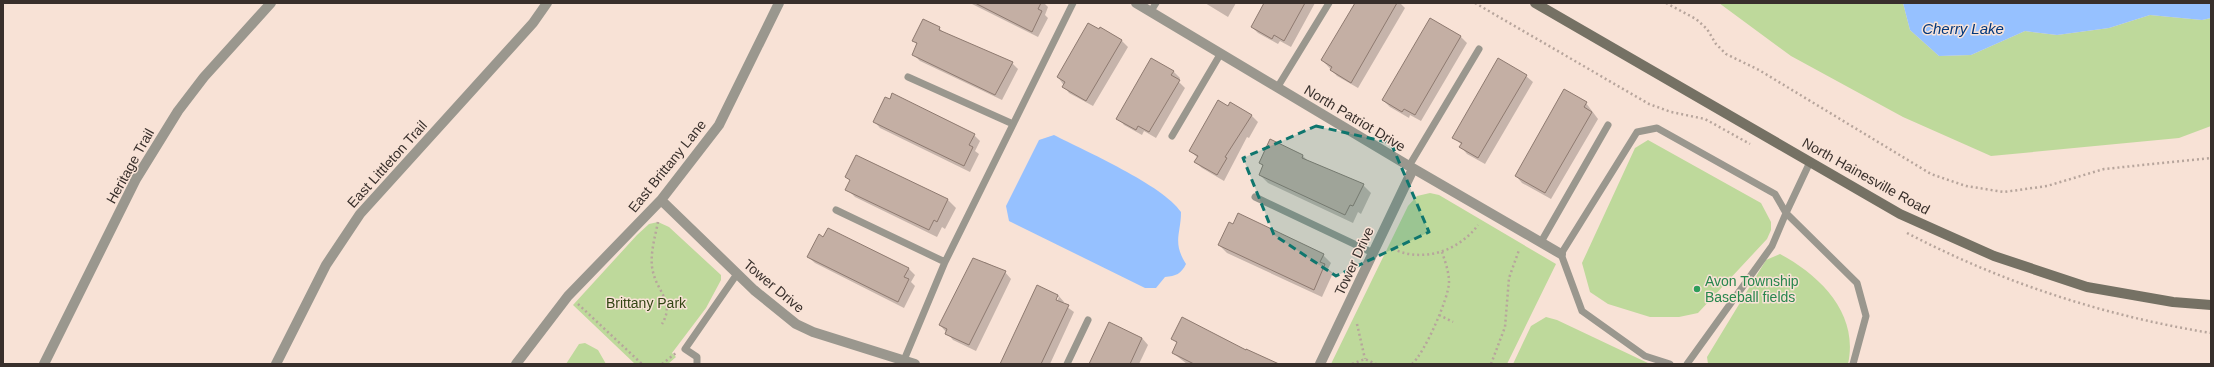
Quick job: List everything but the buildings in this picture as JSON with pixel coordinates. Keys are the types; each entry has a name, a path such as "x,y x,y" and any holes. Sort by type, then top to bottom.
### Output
{"main road":[{"name":"North Hainesville Road","path":"1535,3 1900,214 1994,256 2087,287 2173,302 2211,305"}],"street":[{"name":"East Littleton Trail","path":"276,364 326,265 360,214 533,23 547,3"},
{"name":"East Brittany Lane","path":"516,364 568,296 661,200 719,125 779,3"},
{"name":"North Patriot Drive","path":"1136,3 1153,7 1221,53 1278,88 1411,168 1561,254"},
{"name":"Heritage Trail","path":"44,364 136,180 178,111 204,76 269,4"},
{"name":"Tower Drive","path":"1320,364 1373,253 1411,168"},
{"name":"Tower Drive","path":"661,200 774,308 796,324 813,332 915,364"}],"lane":[{"path":"904,360 945,262 1073,3"},
{"path":"1278,88 1329,3"},
{"path":"1411,168 1479,49"},
{"path":"1172,136 1221,53"},
{"path":"908,77 1013,124"},
{"path":"1540,242 1608,124"},
{"path":"1670,364 1645,356 1582,311 1561,254 1637,132 1657,128 1775,194 1786,214 1857,283 1866,316 1853,364"},
{"path":"1687,364 1772,246 1810,162"},
{"path":"1255,197 1373,253"},
{"path":"836,210 945,262"},
{"path":"697,364 697,357 685,349 737,274"},
{"path":"1067,364 1088,320"}],"path":[{"path":"1666,3 1696,19 1708,29 1716,44 1726,54 1758,70 1931,174 1966,186 2004,192 2047,186 2104,169 2211,158"},
{"path":"661,200 652,263 653,272 667,306 666,317 662,324"},
{"path":"1394,249 1408,254 1442,252 1460,243 1470,235 1478,225"},
{"path":"1491,364 1505,327 1509,278 1519,250"},
{"path":"1412,364 1420,355 1447,296 1449,282 1442,252"},
{"path":"568,296 642,364"},
{"path":"1439,316 1453,322"},
{"path":"1357,324 1365,359"},
{"path":"662,364 677,352 685,349"},
{"path":"1352,364 1365,359 1376,364"}],"highlighted area":[{"path":"1316,126 1391,143 1429,232 1336,276 1274,235 1243,158"}],"green space":[{"path":"1719,3 1903,3 1910,30 1939,56 1971,55 2025,31 2057,35 2109,28 2150,15 2202,20 2211,18 2211,126 2179,138 1991,156 1903,117 1791,56"},
{"path":"1648,140 1761,203 1771,222 1771,230 1767,239 1698,313 1679,317 1650,317 1608,304 1590,292 1582,263 1635,148"},
{"path":"1430,193 1439,195 1556,264 1507,364 1331,364 1408,206 1417,196"},
{"name":"Brittany Park","path":"658,222 669,227 721,275 721,280 706,308 672,353 676,357 668,364 635,364 573,305 637,235 649,224"},
{"path":"1780,254 1809,273 1834,298 1848,329 1850,346 1848,364 1708,364 1707,357 1766,260"},
{"path":"1546,317 1557,320 1650,364 1513,364 1531,326"},
{"path":"585,343 598,350 606,364 566,364 579,344"}],"water":[{"name":"Cherry Lake","path":"1903,3 2211,3 2211,18 2202,20 2150,15 2109,28 2057,35 2025,31 1971,55 1939,56 1910,30"},
{"path":"1054,135 1122,169 1158,191 1172,202 1181,212 1178,244 1179,250 1186,264 1180,272 1172,276 1165,277 1156,288 1145,288 1009,221 1006,206 1039,140"}],"place":[{"name":"Avon Township Baseball fields","path":"1697,289"}]}
